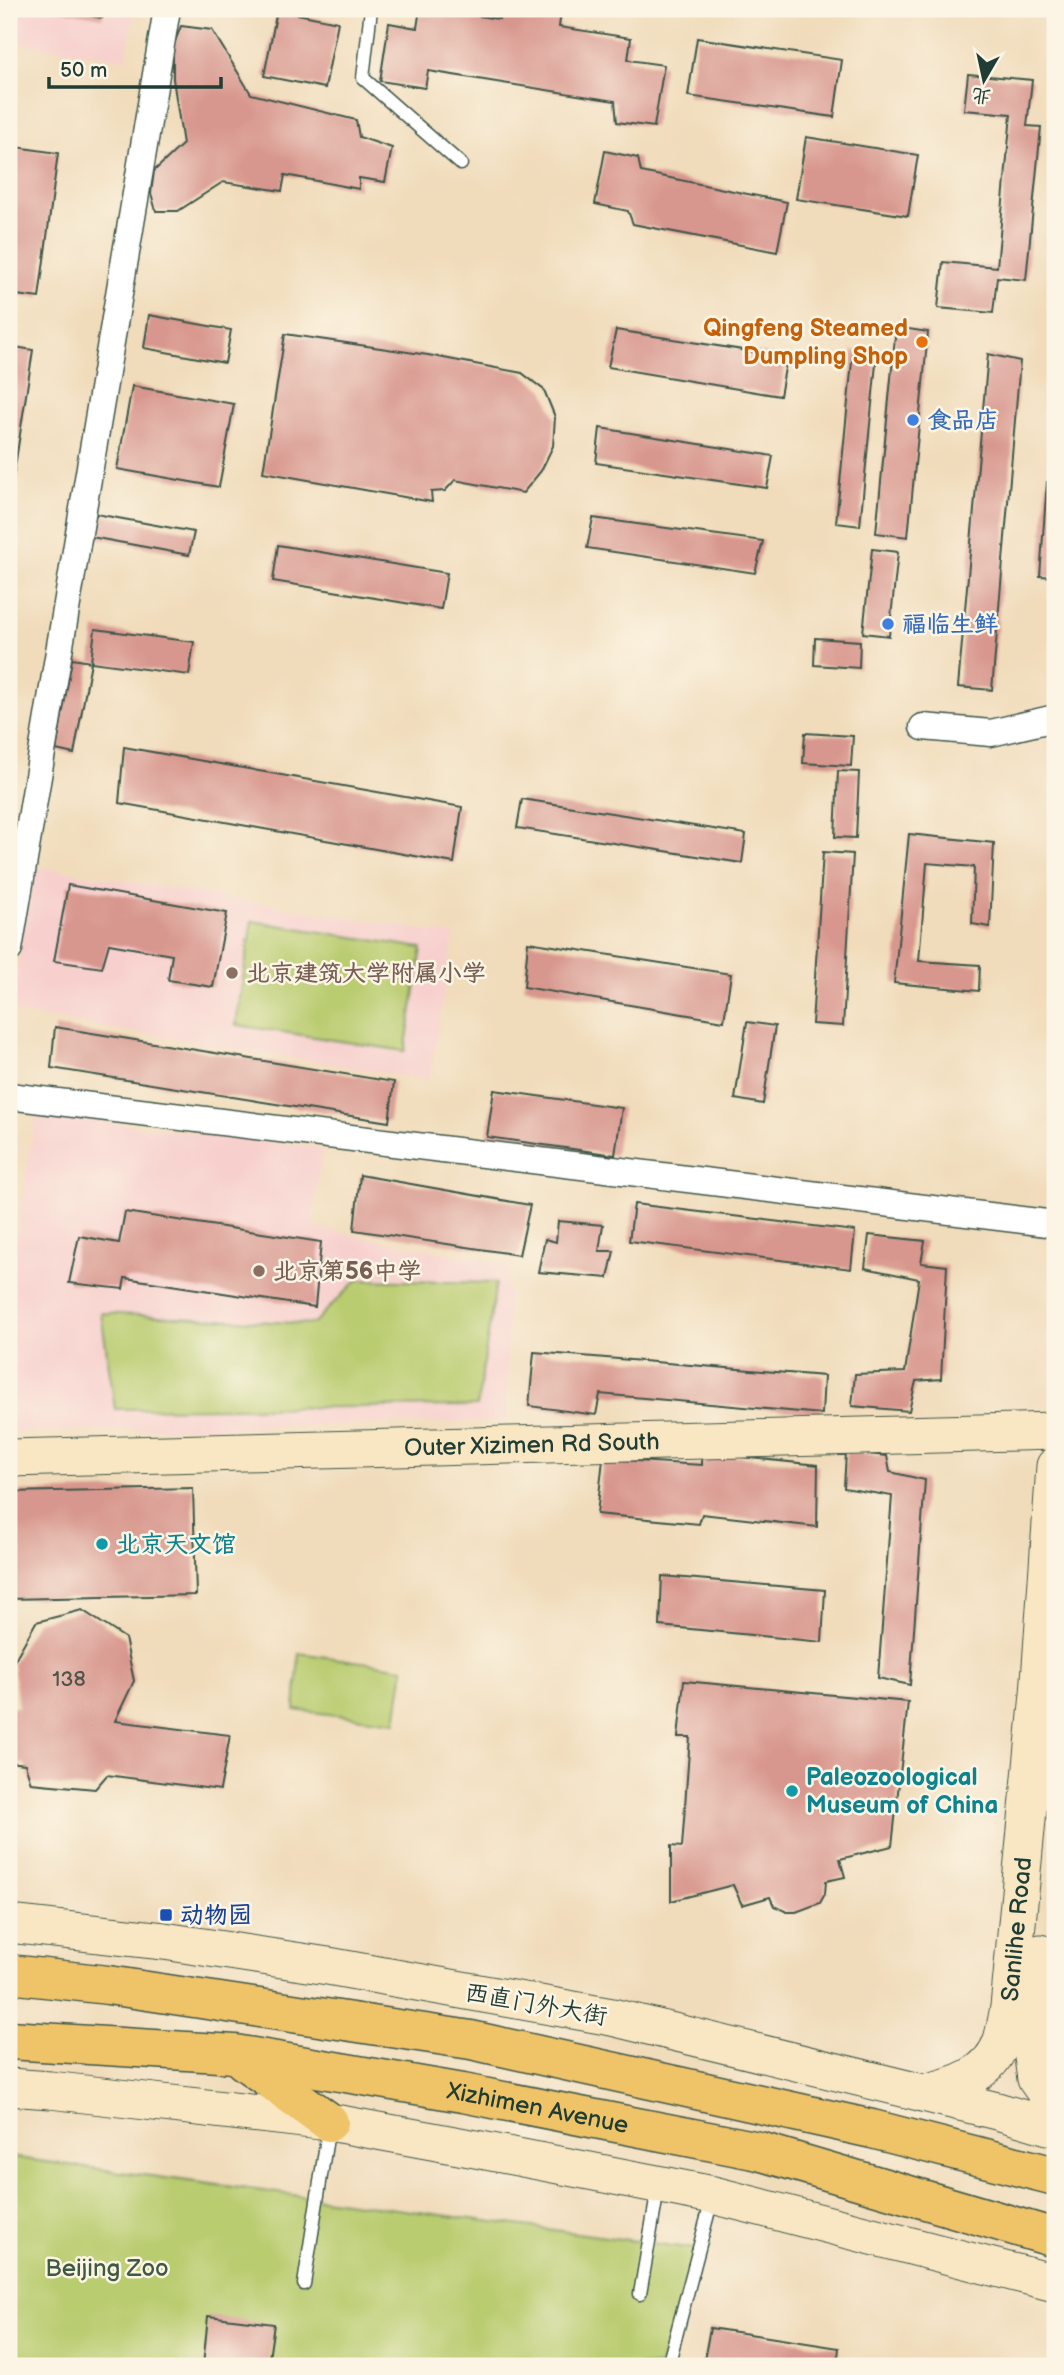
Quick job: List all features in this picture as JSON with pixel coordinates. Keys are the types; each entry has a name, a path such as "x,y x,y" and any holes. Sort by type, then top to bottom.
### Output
{"highway":[{"name":"Xizhimen Avenue","path":"9,1974 108,1985 471,2040 872,2129 1055,2176"},
{"name":"Xizhimen Avenue","path":"9,2040 236,2054 463,2093 760,2151 1055,2238"},
{"path":"236,2054 329,2122"}],"street":[{"path":"9,948 167,9"},
{"path":"923,727 991,733 1055,718"},
{"path":"9,1096 1055,1224"},
{"name":"Outer Xizimen Rd South","path":"9,1458 1055,1431"},
{"name":"Sanlihe Road","path":"922,2093 967,2081 986,2067 1002,2043 1009,2007 1044,1710 1055,1466"},
{"name":"Sanlihe Road","path":"1055,1774 1032,2050 1037,2079 1055,2106"},
{"name":"西直门外大街","path":"9,1924 164,1941 328,1966 612,2017 997,2111 1055,2129"},
{"path":"9,2087 329,2122 713,2195 1055,2283"}],"lane":[{"path":"371,9 363,78 461,164"},
{"path":"304,2284 329,2122"},
{"path":"640,2294 659,2185"},
{"path":"668,2366 713,2195"}],"shaded area":[{"path":"9,9 135,9 126,59 9,42"},
{"name":"北京建筑大学附属小学","path":"34,866 454,935 429,1080 10,1012"},
{"name":"北京第56中学","path":"36,1114 322,1148 312,1227 509,1265 506,1421 9,1432 9,1276"}],"green space":[{"path":"252,921 422,948 405,1051 236,1025"},
{"path":"357,1280 496,1283 477,1406 115,1409 101,1313 313,1324"},
{"path":"299,1653 404,1668 396,1722 295,1710"},
{"name":"Beijing Zoo","path":"9,2157 696,2249 660,2366 9,2366"}],"building":[{"path":"55,9 104,9 102,18"},
{"path":"420,9 499,19 501,9 540,9 561,12 559,27 631,38 628,60 664,65 654,127 617,122 615,101 428,71 425,88 380,81 389,23 417,28"},
{"path":"277,10 338,22 325,88 264,76"},
{"path":"181,26 212,30 251,94 356,120 359,137 392,148 385,182 359,178 359,189 285,175 282,191 223,182 178,211 156,211 151,193 154,171 183,144 173,79 173,47"},
{"path":"697,38 842,60 834,117 688,96"},
{"path":"968,74 1032,80 1027,126 1041,127 1026,280 997,277 993,313 938,308 943,262 997,267 1011,114 964,110"},
{"path":"806,137 918,155 908,216 796,199"},
{"path":"9,146 58,153 39,298 9,294"},
{"path":"605,151 638,158 641,172 787,202 777,252 633,224 628,211 595,204"},
{"path":"149,315 231,330 225,363 144,348"},
{"path":"896,327 928,332 908,537 876,533"},
{"path":"616,330 787,357 780,396 608,367"},
{"path":"285,334 428,355 522,373 544,390 555,417 553,446 541,471 523,493 455,480 445,491 431,492 432,502 263,472"},
{"path":"9,346 33,350 10,499 9,499"},
{"path":"853,351 877,353 860,526 836,523"},
{"path":"988,354 1020,361 992,690 958,687"},
{"path":"132,386 234,404 219,487 117,469"},
{"path":"600,428 773,456 767,488 596,463"},
{"path":"1047,482 1055,482 1055,577 1040,576"},
{"path":"96,514 194,532 189,555 91,537"},
{"path":"593,518 763,541 755,573 587,548"},
{"path":"278,545 447,573 441,609 273,581"},
{"path":"872,549 898,552 889,636 863,633"},
{"path":"95,629 194,642 189,675 91,662"},
{"path":"815,638 860,641 859,668 814,665"},
{"path":"72,659 91,662 74,754 56,750"},
{"path":"805,733 853,736 851,766 803,763"},
{"path":"124,747 462,807 454,863 119,803"},
{"path":"838,771 859,772 856,838 835,837"},
{"path":"522,799 746,834 742,863 517,828"},
{"path":"909,834 994,843 990,927 972,924 974,867 927,863 919,961 980,965 979,991 894,983"},
{"path":"823,852 853,854 843,1026 812,1024"},
{"path":"68,885 227,913 213,987 168,980 172,955 109,944 102,968 54,961"},
{"path":"528,942 731,974 724,1021 524,987"},
{"path":"747,1022 775,1026 763,1104 735,1099"},
{"path":"55,1027 394,1082 389,1122 51,1068"},
{"path":"494,1090 622,1108 615,1155 487,1137"},
{"path":"360,1175 530,1205 519,1255 354,1230"},
{"path":"634,1204 855,1231 851,1269 629,1241"},
{"path":"125,1212 321,1242 315,1307 125,1278 123,1289 69,1283 79,1236 119,1243"},
{"path":"558,1221 603,1225 599,1251 614,1251 608,1278 538,1272 545,1239 556,1242"},
{"path":"869,1235 925,1241 921,1263 947,1266 941,1379 916,1381 909,1411 852,1406 855,1374 905,1372 919,1279 865,1268"},
{"path":"534,1352 824,1376 822,1414 600,1394 596,1415 529,1406"},
{"path":"846,1452 887,1456 890,1472 925,1480 910,1685 878,1678 892,1496 844,1488"},
{"path":"702,1453 818,1465 817,1527 702,1514 699,1524 597,1514 603,1459 702,1465"},
{"name":"北京天文馆","path":"193,1488 196,1595 9,1599 9,1492"},
{"path":"662,1576 825,1590 822,1642 660,1626"},
{"path":"82,1610 125,1638 134,1681 115,1721 230,1735 220,1790 107,1775 95,1789 31,1783 25,1764 9,1762 9,1707 18,1707 13,1663 36,1622"},
{"name":"Paleozoological Museum of China","path":"684,1681 908,1702 892,1846 840,1859 845,1877 826,1881 825,1894 820,1903 796,1912 787,1912 774,1906 770,1897 742,1905 733,1885 671,1901 671,1846 682,1847 690,1737 678,1737"},
{"path":"208,2316 274,2324 268,2366 203,2366"},
{"path":"710,2328 839,2348 837,2366 703,2366"}],"place":[{"name":"Qingfeng Steamed Dumpling Shop","path":"922,342"},
{"name":"食品店","path":"913,420"},
{"name":"福临生鲜","path":"888,624"},
{"name":"北京建筑大学附属小学","path":"232,973"},
{"name":"北京第56中学","path":"259,1271"},
{"name":"北京天文馆","path":"102,1544"},
{"name":"Paleozoological Museum of China","path":"792,1791"},
{"name":"动物园","path":"166,1915"}]}
